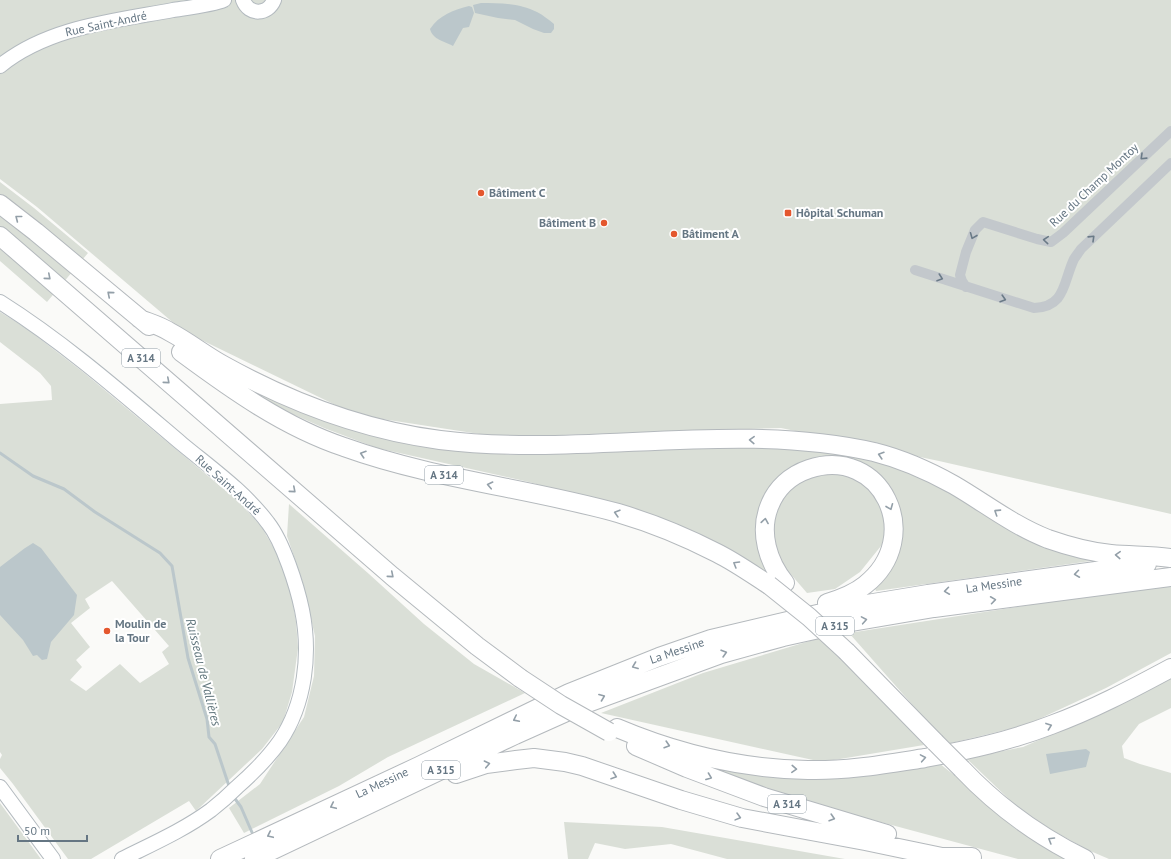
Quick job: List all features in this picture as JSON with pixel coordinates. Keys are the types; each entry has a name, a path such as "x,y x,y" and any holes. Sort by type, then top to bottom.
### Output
{"highway":[{"name":"A 314","path":"0,204 167,341 240,394 308,433 342,447 399,464 543,495 620,514 652,525 700,545 777,584 809,617 851,652 935,742 989,796 1022,821 1051,840 1086,859"},
{"name":"A 314","path":"0,236 392,576 477,646 524,677 561,705 613,730 648,752 764,797 870,830 975,858"},
{"path":"140,319 157,325 223,365 284,395 359,423 398,433 472,443 508,444 559,445 733,439 787,441 833,445 876,453 903,461 930,472 1004,517 1048,538 1076,548 1131,556 1156,556 1171,558"},
{"path":"711,639 834,601 856,591 874,577 882,567 892,548 894,517 891,507 873,481 854,469 843,466 823,465 804,470 788,480 776,493 767,511 764,527 777,584"},
{"name":"La Messine","path":"254,859 309,825 569,693 653,659 711,639 866,604 1171,561"},
{"name":"La Messine","path":"220,859 309,825 367,805 582,705 721,654 783,637 854,622 934,608 1171,577"},
{"path":"613,730 692,753 733,762 772,768 808,770 843,769 878,765 976,748 1022,735 1053,725 1128,691 1171,668"},
{"path":"367,805 424,787 486,764 534,758 582,766 681,800 742,818 903,848 942,857 975,858"}],"street":[{"name":"Rue Saint-André","path":"0,66 18,53 40,41 92,25 222,1 245,4 256,12 261,12 270,8 274,0"},
{"name":"Rue du Champ Montoy","path":"966,287 960,275 966,252 975,230 983,222 1051,242 1063,233 1171,131"},
{"path":"915,270 1034,308 1042,308 1050,305 1060,297 1074,258 1081,249 1171,163"},
{"name":"Rue Saint-André","path":"0,302 80,360 232,485 253,505 269,524 281,547 300,599 306,635 304,674 301,693 286,731 273,750 218,804 193,822 122,859"},
{"path":"0,787 53,859"}],"shaded area":[{"path":"0,0 1171,0 1171,514 939,461 781,428 499,437 356,415 183,331 37,207 0,179"},
{"path":"481,3 509,4 530,9 554,24 554,29 551,33 544,33 515,20 475,13 473,5"},
{"path":"469,6 472,7 474,13 469,27 463,28 453,46 439,40 431,33 430,29 442,17 452,11"},
{"path":"0,182 88,253 47,302 0,261"},
{"path":"0,312 26,328 83,372 237,500 261,526 279,557 292,598 296,621 298,648 292,692 283,722 262,749 196,811 189,801 91,859 68,859 0,768 0,759 2,755 0,752 0,404 52,400 51,386 40,373 0,342","holes":["112,581 169,646 162,652 169,664 140,683 120,664 86,691 70,680 82,667 76,660 90,647 71,623 90,608 85,599"]},
{"path":"248,386 383,438 511,455 707,444 788,446 882,461 1105,559 876,591 873,583 899,538 861,466 773,485 774,578 718,544 659,517 529,482 377,448 324,428 279,408"},
{"path":"848,474 865,483 885,511 885,541 860,572 835,589 807,593 782,564 772,538 772,517 780,496 809,475"},
{"path":"289,504 424,624 474,664 525,693 388,757 339,786 244,833 229,808 260,784 304,717 314,676 315,636 302,580 287,536"},
{"path":"33,543 41,548 77,595 74,615 51,642 47,659 42,660 37,655 33,656 23,640 0,615 0,567"},
{"path":"1171,583 1171,653 1106,688 1026,725 947,744 849,633"},
{"path":"823,637 859,670 924,745 822,762 601,713 703,673"},
{"path":"1171,674 1171,708 1139,724 1122,746 1124,758 1171,773 1171,859 1109,859 1088,850 1050,829 1014,804 966,758 1023,747 1080,722"},
{"path":"1086,749 1090,752 1086,767 1050,774 1046,754"},
{"path":"691,760 776,778 940,764 1021,827 1074,859 1018,859 795,799"},
{"path":"0,803 41,859 0,859"},
{"path":"564,822 662,827 845,859 727,859 671,844 625,849 595,843 588,859 568,859"}],"waterway":[{"name":"Ruisseau de Vallières","path":"0,453 33,476 64,489 95,512 160,553 172,566 188,658 207,719 209,737 215,744 230,789"},
{"name":"Ruisseau de Vallières","path":"233,796 241,807 254,837"}],"place":[{"name":"Bâtiment C","path":"481,193"},
{"name":"Hôpital Schuman","path":"788,213"},
{"name":"Bâtiment B","path":"604,223"},
{"name":"Bâtiment A","path":"674,234"},
{"name":"Moulin de la Tour","path":"107,631"}]}
